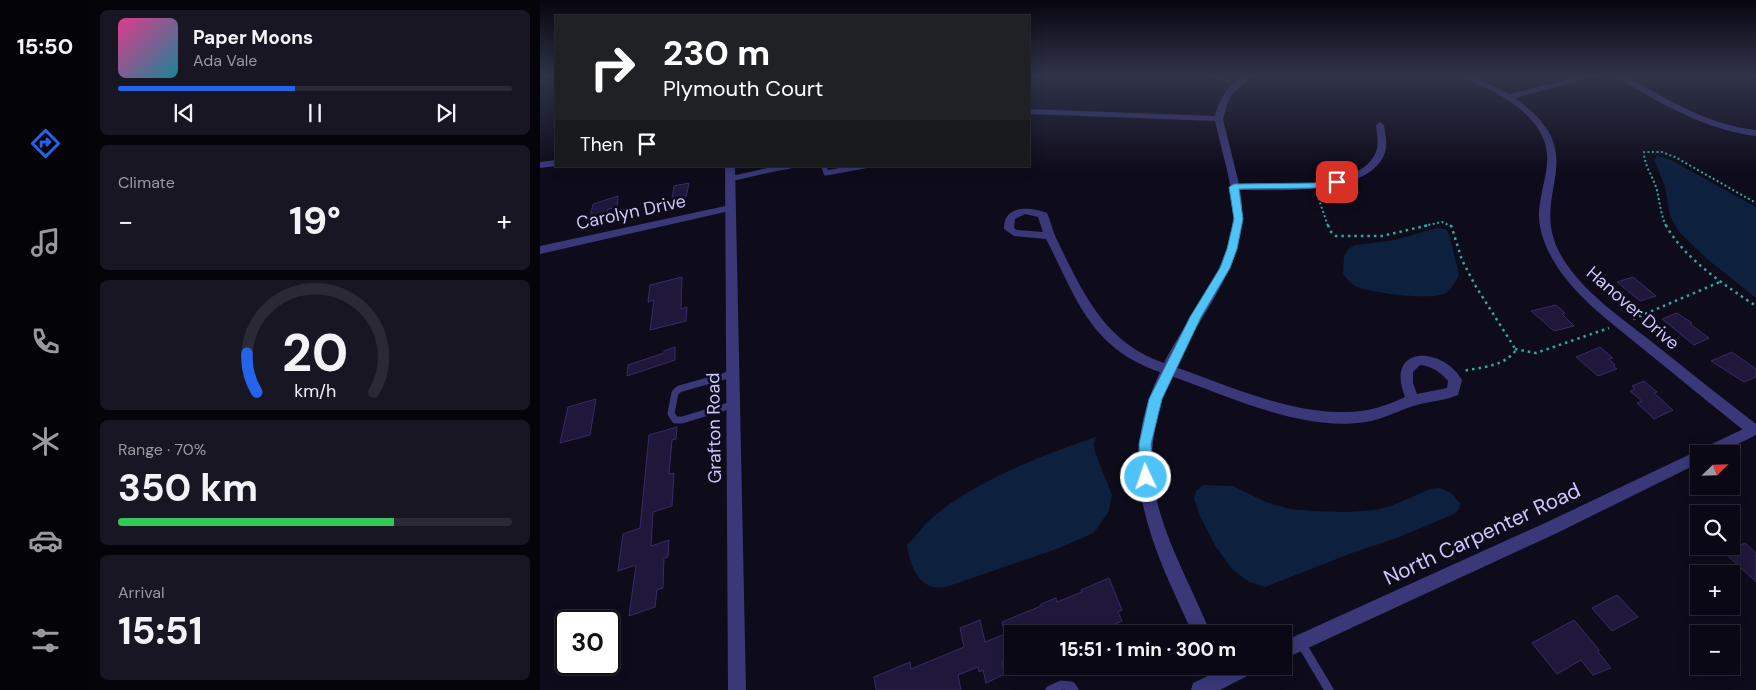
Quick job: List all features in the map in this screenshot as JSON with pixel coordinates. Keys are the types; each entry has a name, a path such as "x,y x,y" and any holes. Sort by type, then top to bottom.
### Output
{"street":[{"path":"1198,625 1163,547 1152,512 1146,477 1145,444 1156,399 1168,370 1225,268 1232,249 1239,219 1219,119 1222,107"},
{"name":"Hanover Drive","path":"1521,107 1530,114 1550,143 1553,164 1544,213 1545,226 1548,240 1565,270 1596,304 1755,430"},
{"path":"1681,107 1716,125 1740,132 1756,133"},
{"path":"1030,110 1219,119"},
{"path":"1234,187 1314,186 1345,180 1371,166 1381,151 1380,125"},
{"path":"540,165 555,163"},
{"name":"Grafton Road","path":"730,173 737,690"},
{"name":"Carolyn Drive","path":"540,250 730,208"},
{"path":"1050,236 1092,317 1102,330 1130,353 1168,370 1289,411 1316,417 1351,418 1386,412 1413,400 1441,396 1452,391 1454,380 1450,374 1436,363 1419,360 1412,362 1405,371 1405,377 1413,400"},
{"path":"1723,445 1755,430"},
{"name":"North Carpenter Road","path":"1292,647 1551,528 1690,460"},
{"path":"1200,690 1217,675"}],"lane":[{"path":"824,167 826,173 859,167"},
{"path":"730,173 774,168"},
{"path":"732,374 674,393 671,413 676,420 682,420 732,405"},
{"path":"1301,643 1329,690"},
{"path":"1050,690 1061,685 1070,686 1074,690"}],"path":[{"path":"1756,203 1667,154 1654,151 1644,152 1656,189 1662,218 1668,230 1682,246 1721,282 1756,306"},
{"path":"1314,186 1330,231 1336,236 1382,236 1442,222 1451,224 1466,268 1516,350 1514,356 1503,361 1450,374"}],"water":[{"path":"1658,156 1671,160 1756,207 1756,298 1706,258 1679,232 1670,216 1665,187 1654,159"},
{"path":"1437,228 1446,229 1449,234 1459,274 1452,287 1446,293 1416,296 1375,292 1357,287 1343,274 1344,256 1348,249 1355,245 1395,240"},
{"path":"1096,437 1094,444 1095,452 1112,495 1109,511 1094,533 1054,550 946,587 937,588 929,586 918,576 911,562 907,545 926,523 949,504 1010,470 1055,451"},
{"path":"1204,485 1233,486 1266,502 1290,509 1314,511 1346,512 1375,510 1391,506 1430,489 1440,488 1451,493 1460,503 1459,509 1454,514 1397,538 1352,553 1265,587 1249,582 1232,569 1216,547 1200,516 1194,499 1196,491"}],"building":[{"path":"689,183 686,197 672,200 674,186"},
{"path":"618,196 617,207 608,209 606,215 590,218 593,204"},
{"path":"682,277 681,309 687,307 686,321 650,330 654,300 648,302 650,285"},
{"path":"1633,277 1656,296 1640,301 1617,282"},
{"path":"1556,305 1565,313 1562,314 1574,326 1554,331 1531,311"},
{"path":"1677,313 1709,338 1694,345 1662,319"},
{"path":"675,347 675,360 627,376 628,365 664,353 664,351"},
{"path":"1600,347 1613,358 1609,359 1617,369 1598,376 1576,357"},
{"path":"1732,352 1756,369 1756,377 1744,382 1711,361"},
{"path":"1644,381 1673,410 1654,419 1637,403 1642,401 1630,391 1635,389 1632,386"},
{"path":"596,399 590,435 560,443 568,407"},
{"path":"677,427 676,439 672,440 669,474 674,473 672,506 653,512 651,546 669,540 668,557 664,558 663,588 657,590 655,607 629,616 636,565 618,571 623,534 640,528 649,435"},
{"path":"1745,543 1756,553 1756,582 1727,555 1740,555 1740,546"},
{"path":"1109,578 1122,610 1118,612 1122,621 1113,625 1004,625 1004,630 1002,622 1056,598 1057,602 1082,592 1081,590"},
{"path":"1617,595 1638,617 1612,631 1592,608"},
{"path":"980,620 985,642 1004,634 1004,661 1002,662 1004,674 986,683 983,670 979,672 978,667 958,675 961,690 876,690 874,677 910,662 911,669 964,647 960,628"},
{"path":"1574,620 1611,668 1593,675 1581,660 1557,674 1532,643"}],"route":[{"path":"1146,477 1145,444 1156,399 1168,370 1225,268 1232,249 1239,219 1234,187 1314,186 1337,182"}]}
